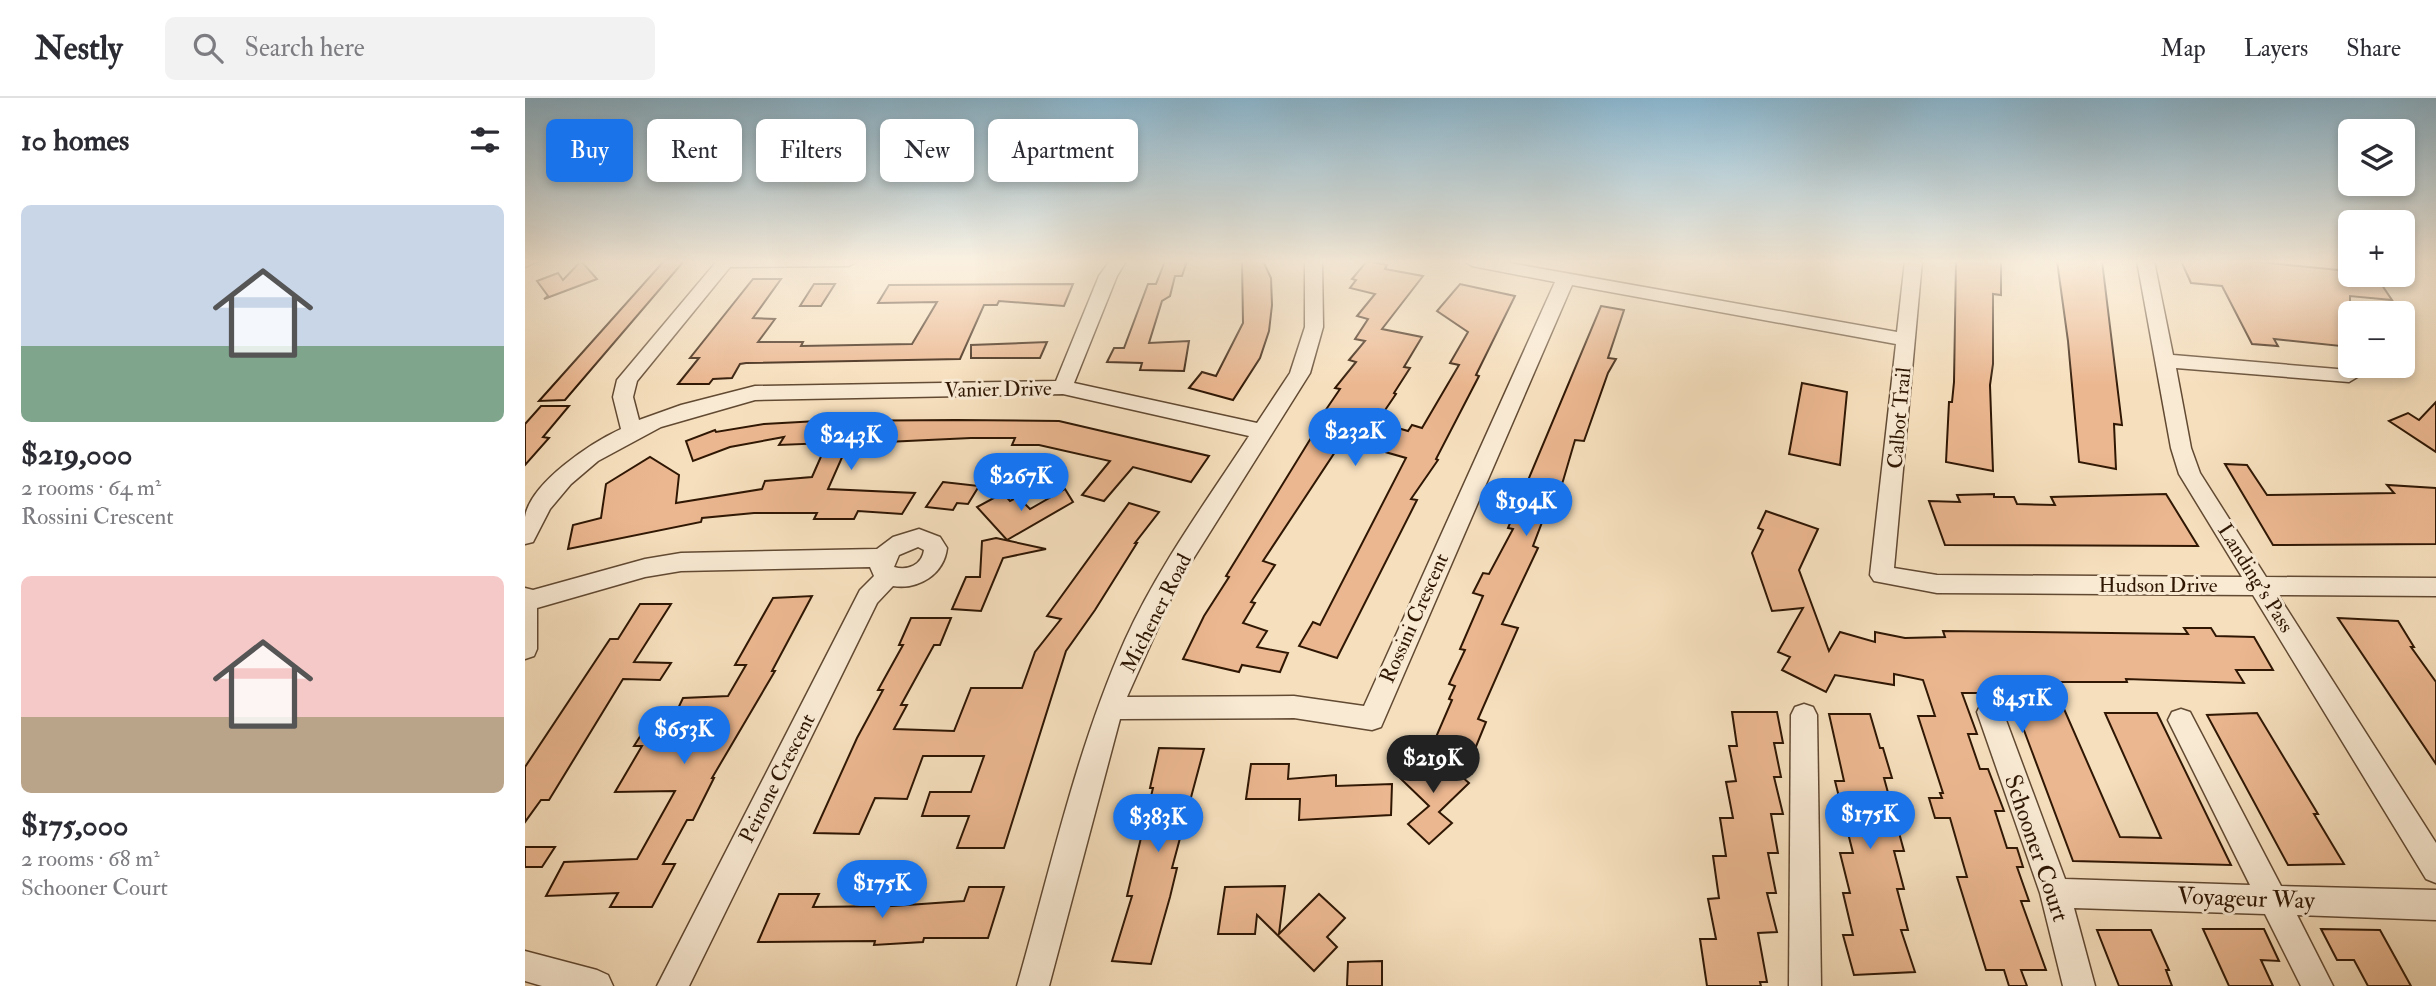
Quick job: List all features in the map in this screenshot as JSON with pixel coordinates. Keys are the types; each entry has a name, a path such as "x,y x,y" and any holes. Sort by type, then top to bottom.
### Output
{"street":[{"path":"632,431 623,397 627,380 691,302"},
{"path":"1063,387 1097,302"},
{"name":"Michener Road","path":"1033,986 1110,708 1138,639 1168,579 1289,394 1308,351 1316,302"},
{"name":"Rossini Crescent","path":"1110,708 1294,707 1372,719 1385,683 1555,302"},
{"path":"1698,302 1906,341"},
{"name":"Calbot Trail","path":"1882,575 1910,302"},
{"name":"Landing's Pass","path":"2154,302 2181,448 2190,474 2436,869"},
{"path":"2166,361 2338,375"},
{"name":"Vanier Drive","path":"525,536 530,522 575,469 632,431 683,411 755,393 1063,387 1265,432"},
{"name":"Peirone Crescent","path":"526,599 645,568 681,562 885,567 673,986"},
{"name":"Hudson Drive","path":"1882,575 1937,584 2436,587"},
{"path":"525,649 526,599"},
{"name":"Schooner Court","path":"1990,712 2055,893 2079,986"},
{"path":"1804,715 1804,986"},
{"path":"2181,720 2317,986"},
{"name":"Voyageur Way","path":"2055,893 2436,905"},
{"path":"525,966 597,986"}],"building":[{"path":"627,302 649,302 565,400 539,401"},
{"path":"734,302 764,302 753,318 775,319 758,342 803,342 801,346 912,344 937,302 998,302 997,305 984,305 960,359 746,363 740,364 732,378 713,379 709,384 678,384 699,358 690,358"},
{"path":"802,302 823,302 821,306 800,306"},
{"path":"1018,302 1065,302 1064,306"},
{"path":"1141,302 1162,302 1149,343 1189,341 1184,371 1140,370 1142,363 1107,362 1114,348 1124,348"},
{"path":"1243,302 1272,302 1269,331 1260,358 1233,400 1189,388 1202,372 1216,376 1243,323"},
{"path":"1368,302 1403,302 1382,329 1422,337 1404,367 1410,368 1377,422 1408,431 1412,425 1422,428 1459,365 1450,363 1468,332 1437,311 1444,302 1512,302 1476,375 1479,376 1436,459 1438,460 1411,499 1417,500 1337,658 1299,646 1313,622 1320,625 1406,458 1343,440 1263,561 1275,565 1251,602 1255,603 1243,623 1267,631 1257,647 1288,653 1280,672 1242,665 1239,672 1183,659 1204,616 1229,577 1226,576 1340,389 1335,388 1356,362 1349,360 1365,341 1355,339 1368,319 1357,316"},
{"path":"1955,302 1993,302 1993,364 1990,385 1993,471 1946,462 1949,402 1952,402"},
{"path":"2063,302 2107,302 2122,425 2114,424 2116,469 2079,462"},
{"path":"2231,302 2338,302 2338,346 2274,339 2278,346 2252,344"},
{"path":"1601,306 1624,310 1608,358 1616,359 1608,373 1584,441 1575,440 1563,481 1553,505 1549,504 1533,546 1538,548 1502,624 1518,628 1478,719 1486,722 1475,749 1436,737 1452,700 1449,699 1455,686 1449,684 1465,650 1460,649 1483,596 1473,593 1483,573 1489,574 1513,529 1508,528"},
{"path":"1047,342 1040,358 971,358 971,345"},
{"path":"1802,383 1847,392 1840,465 1789,454"},
{"path":"2436,402 2436,452 2389,421 2408,413 2419,420"},
{"path":"541,406 569,406 543,437 549,438 525,465 525,424"},
{"path":"818,421 1059,421 1209,456 1191,482 1133,467 1104,501 1082,495 1110,461 1039,445 1012,445 1015,438 886,442 883,446 847,446 828,489 915,493 902,514 858,511 854,519 814,519 817,513 754,513 702,518 701,522 568,549 573,525 601,518 606,484 650,457 679,475 676,503 762,489 765,481 812,477 827,443 779,445 784,437 730,447 693,461 686,441 715,430"},
{"path":"2225,464 2247,465 2267,495 2394,493 2387,485 2436,488 2436,544 2273,545"},
{"path":"943,482 979,486 968,504 957,503 953,510 926,507"},
{"path":"1065,489 1073,502 1007,540 977,507 1003,493 1010,501 1018,497 1030,509"},
{"path":"1994,494 1994,497 2014,497 2017,504 2055,505 2051,497 2166,494 2198,546 1945,545 1929,501 1960,502 1957,495"},
{"path":"1129,503 1159,512 1135,543 1095,610 1066,651 1004,848 957,848 969,816 922,816 930,792 971,792 984,756 923,756 907,799 875,798 859,834 814,833 857,738 883,690 878,690 903,645 899,645 911,618 951,618 940,645 934,645 901,705 907,705 894,729 954,731 971,688 1022,688 1035,652 1061,619 1047,616"},
{"path":"1766,511 1818,529 1799,570 1829,651 1840,632 1875,642 1875,632 1905,638 1945,637 1943,631 2188,634 2184,628 2211,628 2216,636 2254,637 2273,670 2236,670 2244,683 2126,679 2127,682 2060,682 2065,693 2057,693 2120,837 2161,838 2105,713 2157,713 2231,865 2073,861 2010,693 1962,693 1977,734 1968,734 1980,769 1988,769 2004,811 1995,811 2007,848 2017,848 2023,867 2017,867 2029,901 2021,901 2046,970 2021,970 2027,986 2009,986 2004,970 1986,970 1957,877 1967,877 1950,818 1935,818 1929,798 1942,798 1940,793 1943,793 1918,716 1935,716 1923,680 1894,674 1894,685 1835,675 1826,692 1782,670 1790,657 1778,652 1803,608 1772,611 1752,553 1763,530 1758,528"},
{"path":"996,538 1046,549 1003,558 981,611 952,609 966,577 980,577 982,541"},
{"path":"812,596 772,671 775,671 712,778 693,820 687,820 663,864 675,864 652,907 610,907 618,893 546,896 564,862 637,859 675,791 615,792 642,746 634,746 653,716 674,717 683,698 728,696 746,665 735,665 773,598"},
{"path":"640,604 671,604 634,662 671,663 660,680 623,679 549,800 541,800 525,822 525,767 610,639 618,639"},
{"path":"2338,618 2398,621 2414,647 2411,647 2436,682 2436,764"},
{"path":"1732,712 1777,712 1783,743 1774,743 1781,777 1774,777 1783,814 1771,814 1778,853 1768,853 1776,893 1767,893 1777,932 1758,933 1767,982 1760,982 1761,986 1707,986 1700,939 1716,939 1708,899 1719,898 1713,856 1726,856 1720,818 1733,818 1726,782 1736,781 1729,746 1737,746"},
{"path":"2257,713 2318,814 2314,814 2344,864 2288,865 2207,715"},
{"path":"1829,714 1870,714 1880,748 1883,748 1892,778 1884,778 1904,851 1894,851 1904,889 1897,889 1908,930 1901,930 1915,972 1854,975 1843,935 1853,935 1843,893 1850,893 1840,853 1853,853 1835,781 1844,781"},
{"path":"1159,748 1204,749 1172,868 1177,868 1151,964 1112,961 1132,896 1127,896 1153,788 1150,788"},
{"path":"1436,754 1469,783 1439,812 1452,823 1429,844 1408,824 1429,806 1399,777 1415,763 1422,769"},
{"path":"1251,764 1289,764 1288,779 1336,775 1336,786 1392,784 1391,815 1299,820 1300,799 1246,799"},
{"path":"525,847 555,847 542,867 525,867"},
{"path":"1285,886 1279,934 1319,894 1345,918 1327,937 1337,947 1314,971 1257,915 1255,934 1218,934 1225,887"},
{"path":"969,887 1004,887 988,938 924,938 923,942 874,945 875,941 758,942 779,894 819,894 813,907 893,906 964,901"},
{"path":"2203,929 2264,929 2279,961 2261,960 2273,986 2229,986"},
{"path":"2321,929 2380,930 2411,986 2368,986 2354,960 2337,960"},
{"path":"2097,930 2151,930 2169,970 2166,970 2172,986 2119,986"},
{"path":"1382,961 1382,986 1347,986 1348,962"}]}
